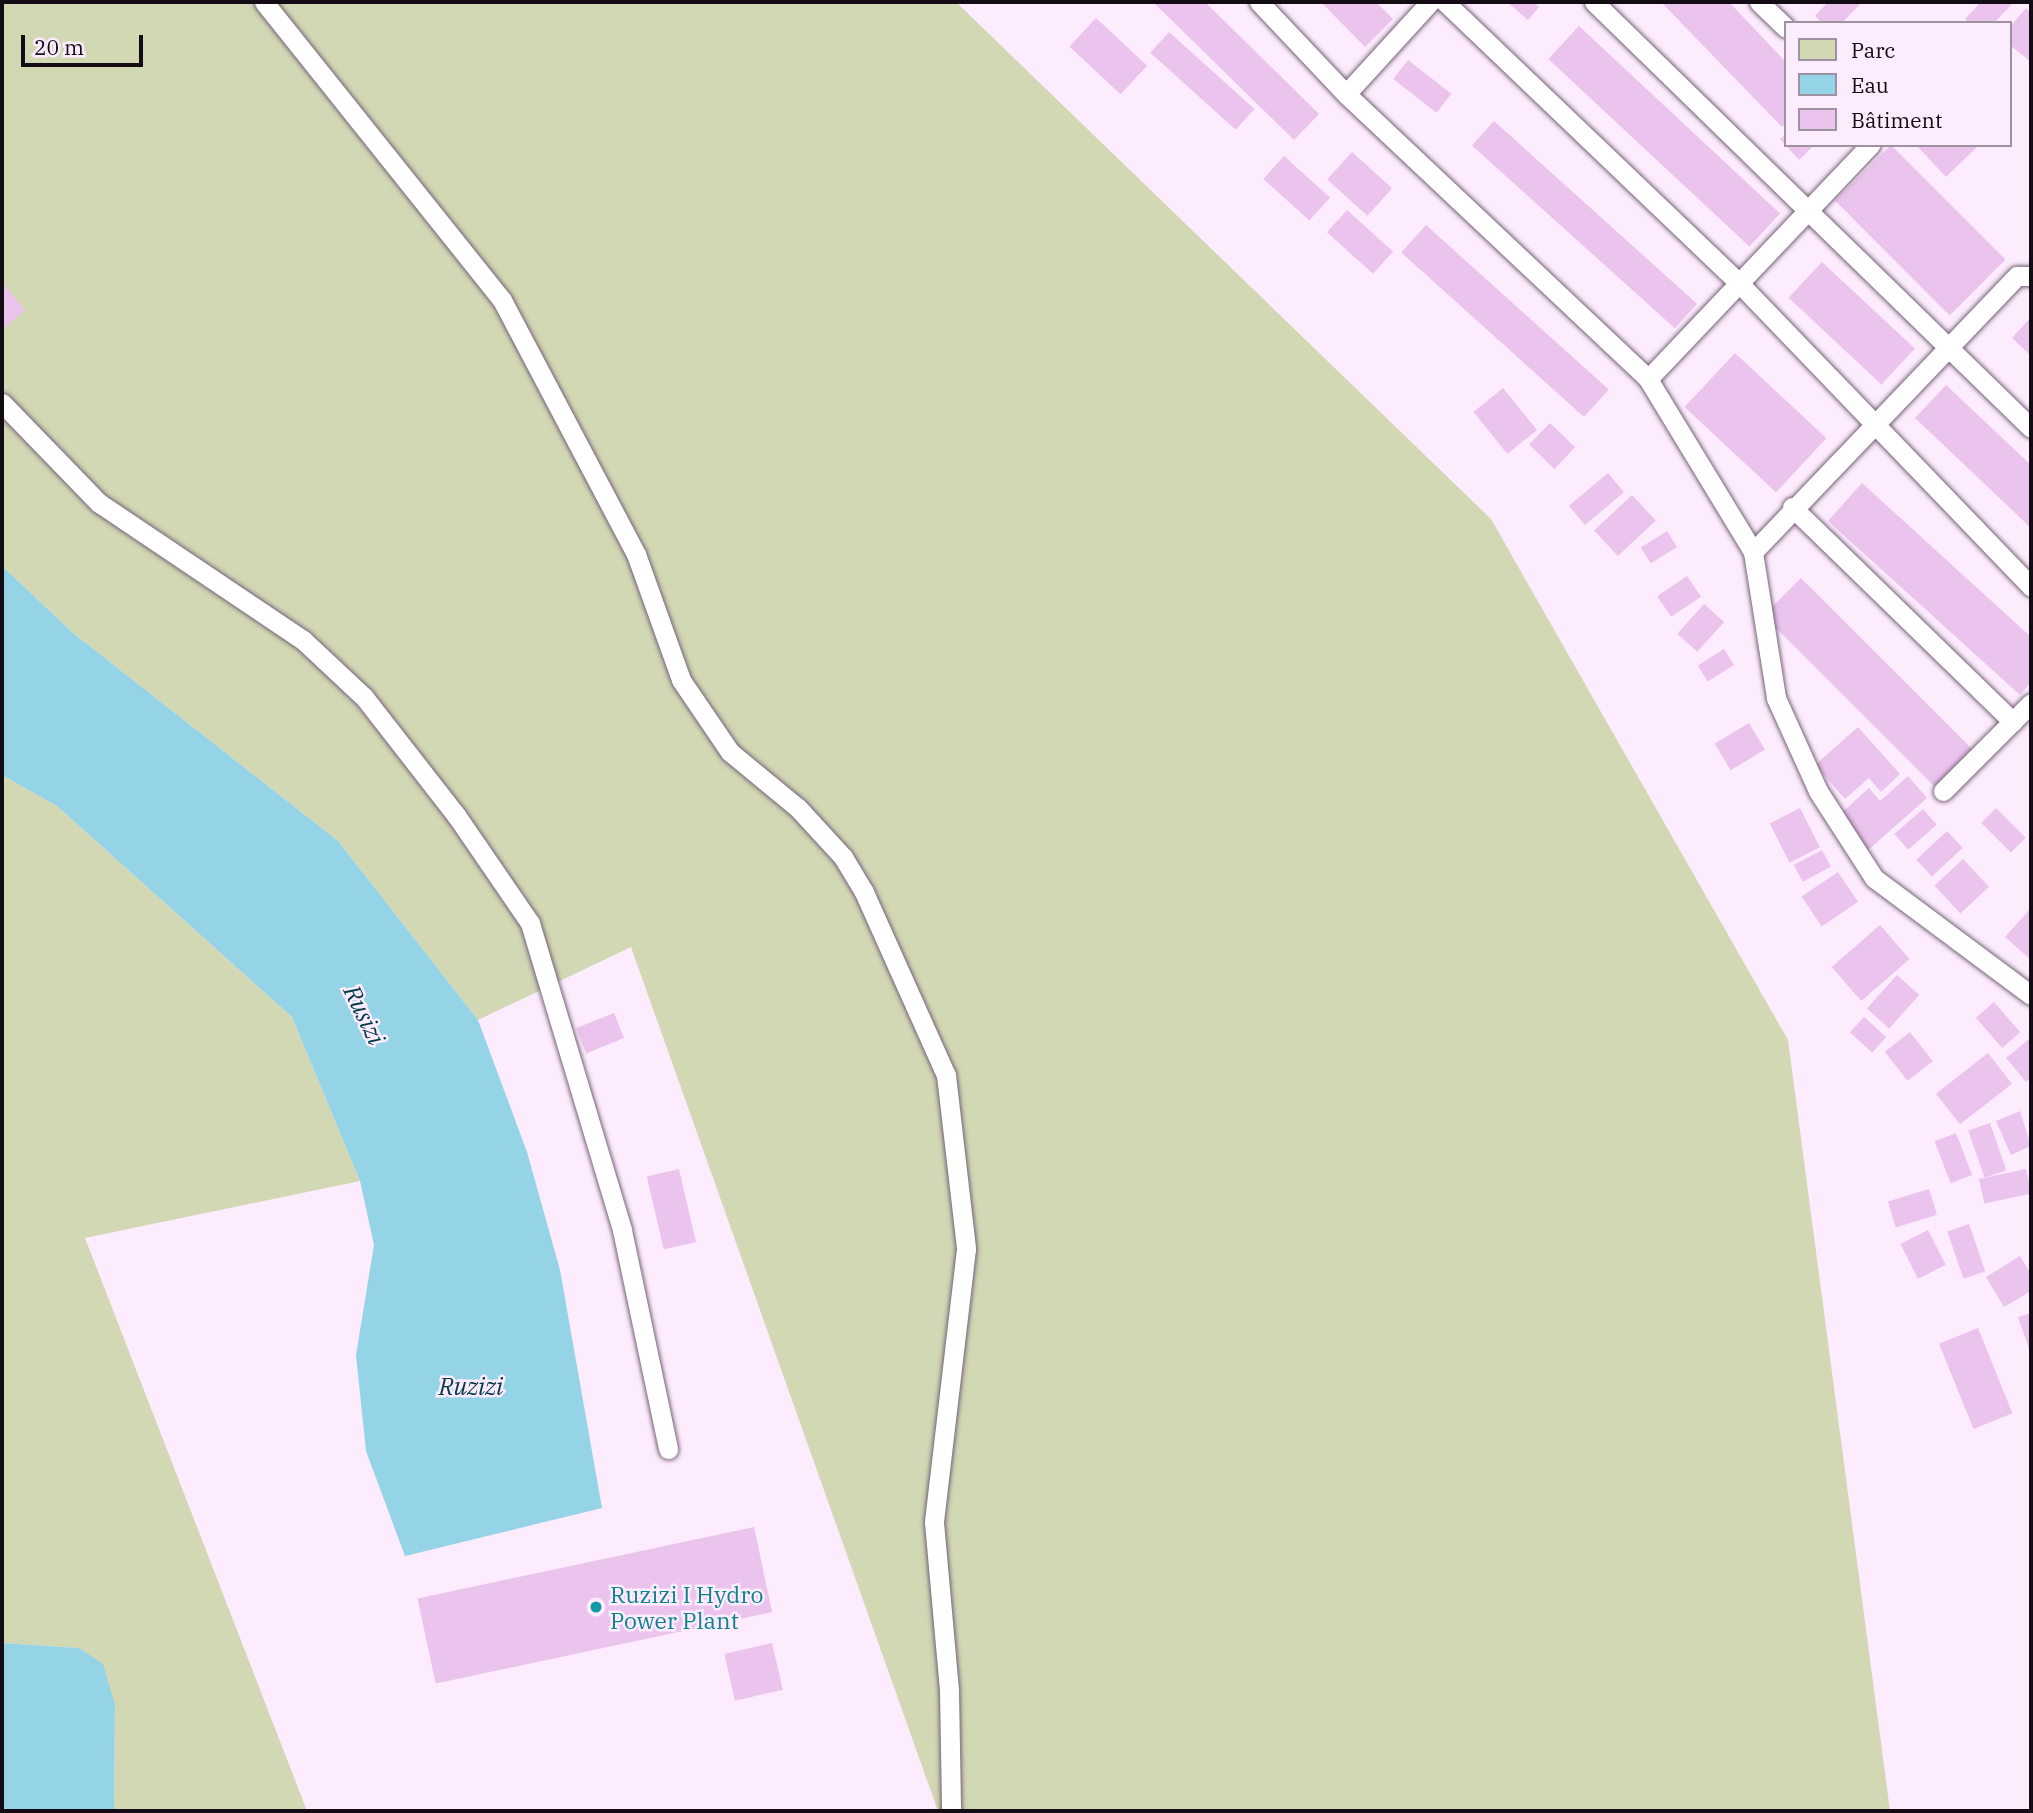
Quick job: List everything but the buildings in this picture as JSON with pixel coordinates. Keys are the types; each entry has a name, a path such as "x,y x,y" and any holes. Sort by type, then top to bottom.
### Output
{"lane":[{"path":"264,2 502,300 636,554 681,680 730,752 798,808 843,857 864,892 946,1075 965,1249 934,1522 949,1691 951,1811"},
{"path":"1259,2 1346,94 1648,379 1753,552 1776,698 1818,791 1874,878 2031,995"},
{"path":"1346,94 1430,2"},
{"path":"1445,2 1738,282 1872,427 2031,586"},
{"path":"1594,2 1807,211 1952,347 2031,428"},
{"path":"1759,2 1784,26"},
{"path":"1648,379 1868,147"},
{"path":"1753,552 1792,507 1952,347 2017,276 2031,276"},
{"path":"2,403 99,503 303,640 364,697 456,815 530,923 622,1230 668,1449"},
{"path":"1792,507 2013,722"},
{"path":"1943,791 2031,703"}],"green space":[{"path":"2,2 956,2 1491,519 1788,1040 1890,1811 938,1811 631,947 478,1020 338,841 73,633 2,566"},
{"path":"2,775 57,806 292,1017 360,1181 85,1238 307,1811 114,1811 115,1705 79,1648 2,1643"}],"water":[{"name":"Ruzizi","path":"2,566 73,633 338,841 478,1020 527,1152 560,1270 602,1508 405,1556 366,1451 356,1355 374,1245 360,1181 292,1017 57,806 2,775"},
{"path":"2,1643 79,1648 103,1664 115,1705 114,1811 2,1811"}],"place":[{"name":"Ruzizi I Hydro Power Plant","path":"596,1607"}],"water label":[{"name":"Rusizi","path":"364,1015"}]}
